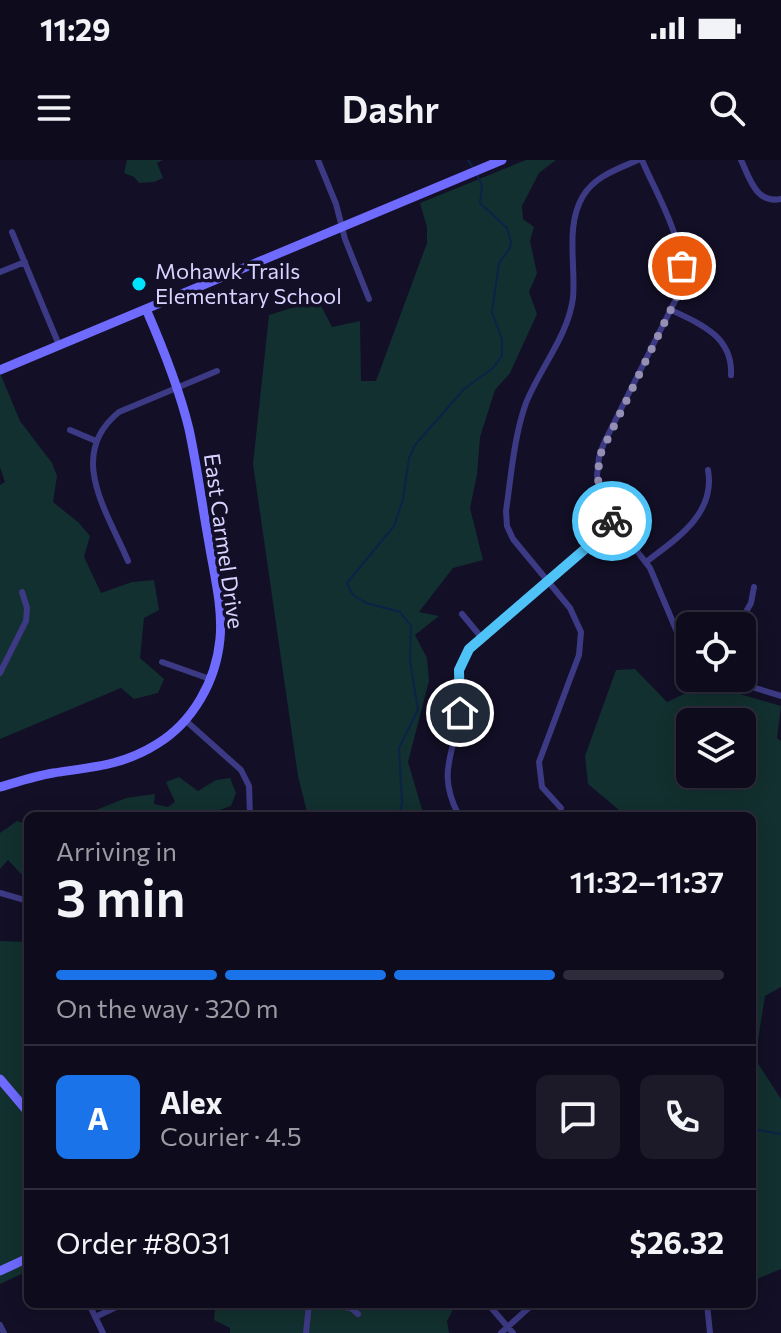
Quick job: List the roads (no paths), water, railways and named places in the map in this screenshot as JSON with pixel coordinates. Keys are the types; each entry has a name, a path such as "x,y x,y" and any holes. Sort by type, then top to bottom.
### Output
{"street":[{"path":"318,160 369,299"},
{"path":"0,370 502,160"},
{"path":"561,808 542,787 539,762 579,655 582,637 576,617 515,543 507,522 508,499 522,419 570,310 574,286 574,225 581,199 601,177 640,160 681,256 681,285 599,457 598,489 604,508 614,524 646,562 676,630"},
{"path":"741,160 757,193 768,200 781,199"},
{"path":"12,232 59,345"},
{"path":"0,272 25,262"},
{"name":"East Carmel Drive","path":"0,787 52,773 97,768 125,760 156,745 185,720 198,704 210,679 220,641 220,605 189,429 177,386 146,309"},
{"path":"671,310 708,328 719,337 730,357 731,375"},
{"path":"128,561 93,479 91,462 96,441 103,428 119,412 217,371"},
{"path":"70,430 96,441"},
{"path":"646,562 699,516 709,489 708,470"},
{"path":"457,812 449,792 447,761 460,709 460,665 481,637 614,524"},
{"path":"746,612 754,587"},
{"path":"0,673 26,621 27,608 22,592"},
{"path":"462,614 481,637"},
{"path":"162,662 210,679"},
{"path":"756,688 781,696"},
{"path":"185,720 241,770 249,786 250,812"},
{"path":"0,893 24,900"},
{"path":"0,1079 24,1107"},
{"path":"0,1271 24,1260"},
{"path":"91,1308 103,1333"},
{"path":"95,1317 114,1308"},
{"path":"306,1333 309,1308"},
{"path":"351,1308 358,1314"},
{"path":"491,1308 513,1333"},
{"path":"501,1333 528,1308"},
{"path":"707,1308 710,1333"},
{"path":"0,1325 4,1333"}],"waterway":[{"path":"468,160 474,169"},
{"path":"400,812 399,748 418,710 410,660 411,626 400,612 366,603 353,595 347,583 394,526 403,499 409,458 415,445 464,389 493,368 502,356 502,339 492,312 499,263 510,248 511,241 507,228 480,203 482,185 477,175"},
{"path":"756,1130 781,1134"}],"place":[{"name":"Mohawk Trails Elementary School","path":"139,284"}]}
